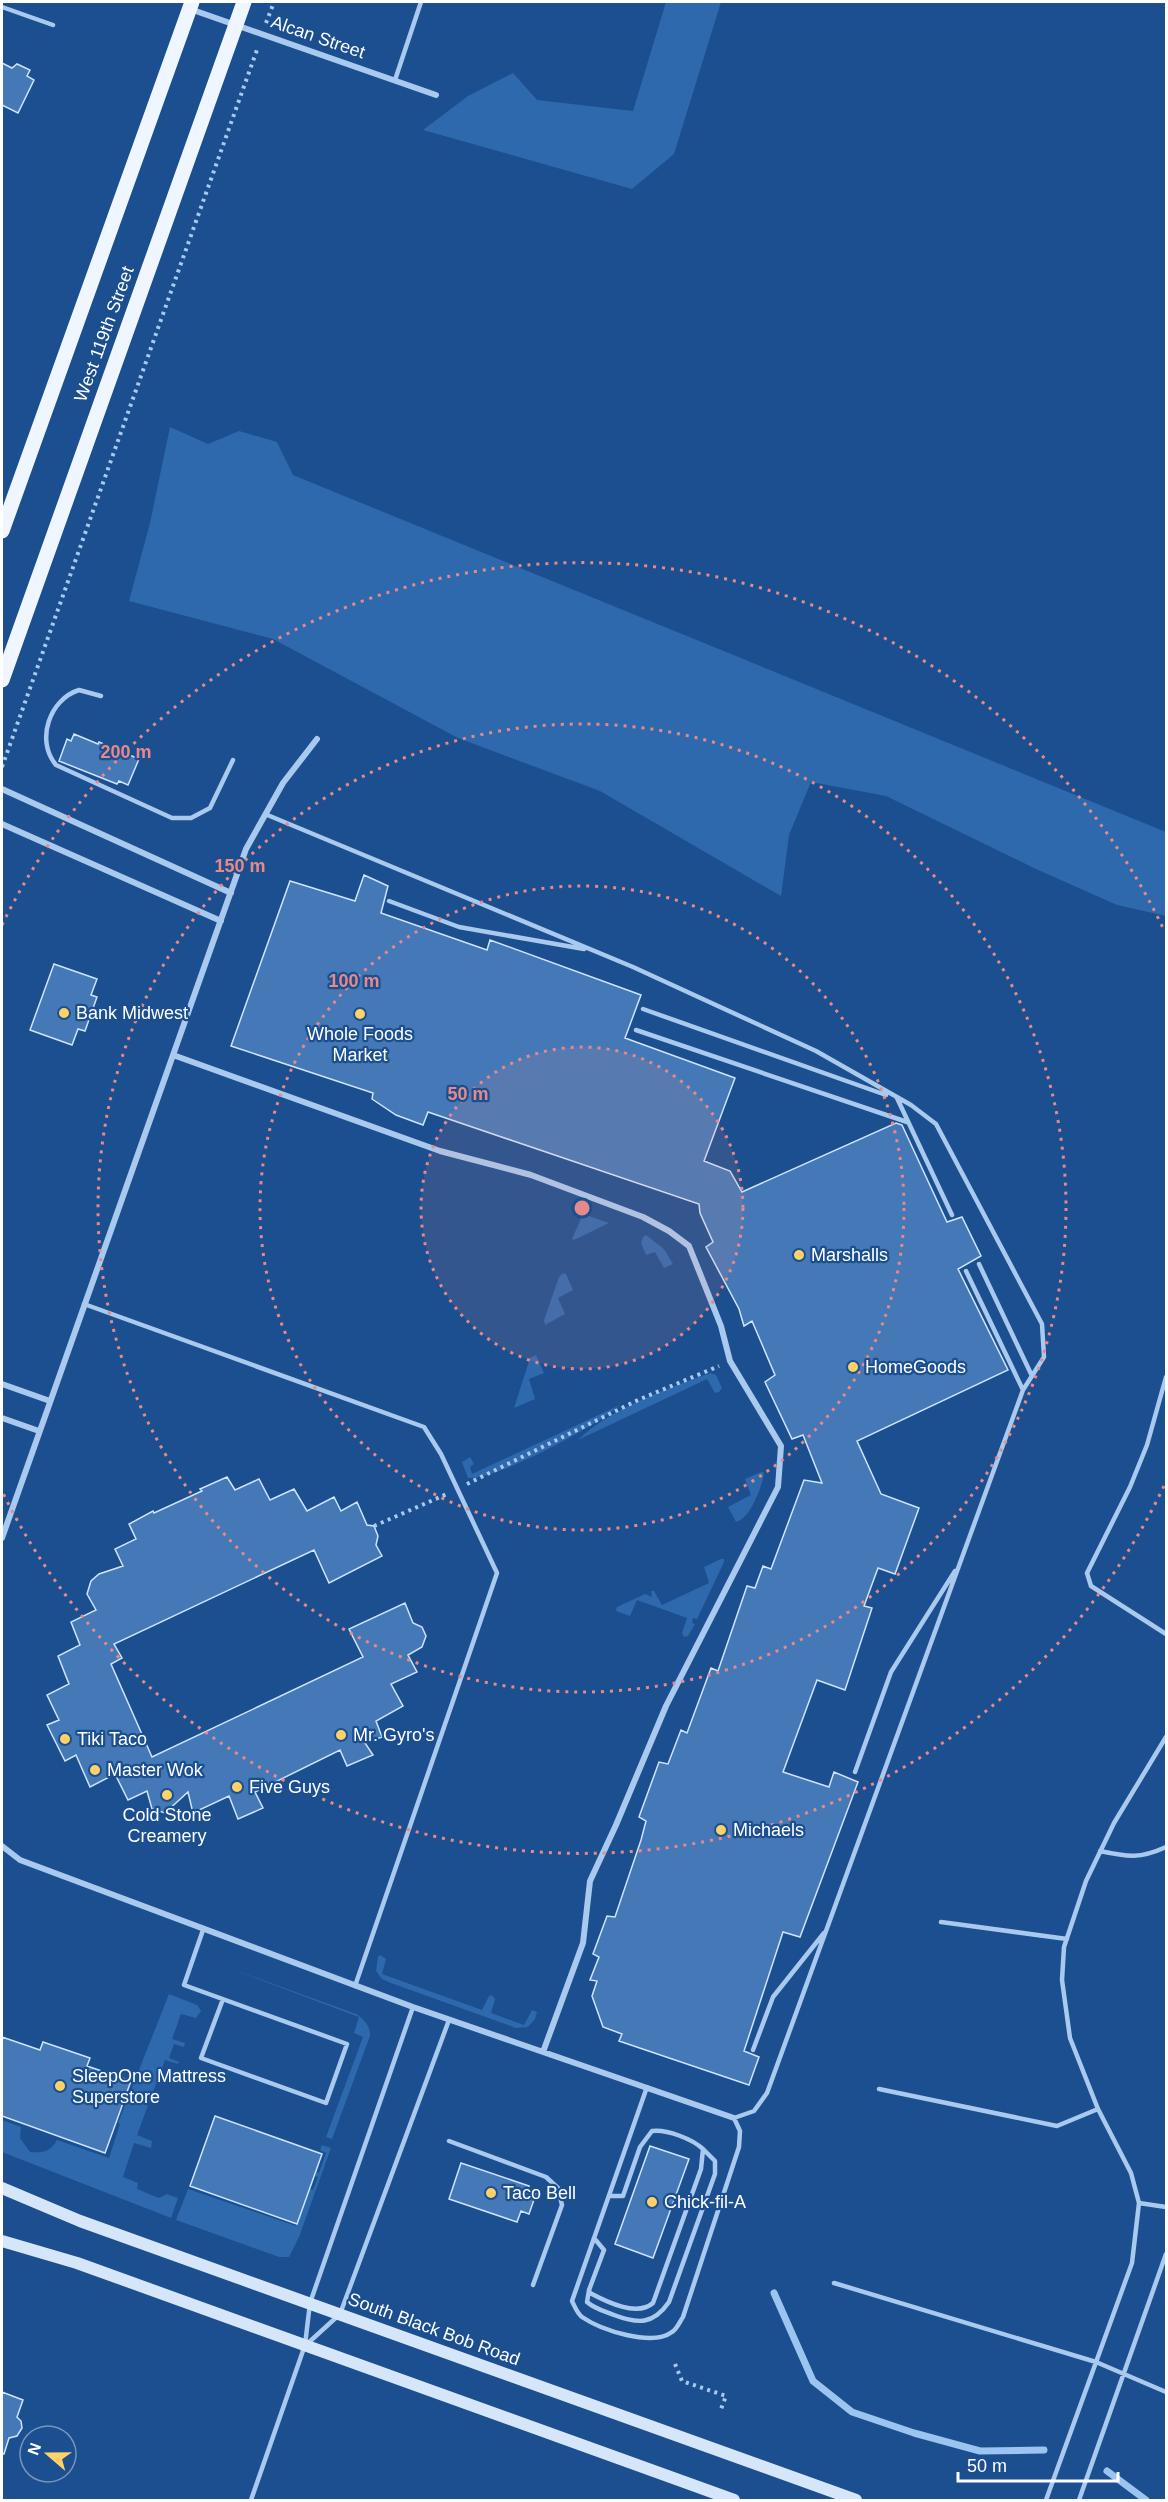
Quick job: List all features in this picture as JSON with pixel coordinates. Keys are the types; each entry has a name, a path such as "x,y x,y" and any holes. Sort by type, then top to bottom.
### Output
{"main road":[{"name":"West 119th Street","path":"2,680 244,2"},
{"name":"West 119th Street","path":"2,531 190,5"},
{"name":"South Black Bob Road","path":"2,2188 80,2221 856,2500"},
{"path":"2,2241 77,2263 734,2500"}],"street":[{"name":"Alcan Street","path":"190,5 236,25 436,95"},
{"path":"2,1538 246,849 283,783 317,739"},
{"path":"2,789 231,892"},
{"path":"2,824 221,921"},
{"path":"173,1055 440,1151 531,1175 644,1217 669,1231 689,1246 721,1326 730,1361 781,1446 778,1487 666,1706 616,1826 590,1881 583,1943 543,2052"},
{"path":"2,1384 50,1401"},
{"path":"2,1418 39,1431"},
{"path":"2,1846 20,1860 203,1930 449,2020 734,2118"}],"lane":[{"path":"395,80 421,2"},
{"path":"2,6 53,25"},
{"path":"100,696 80,690 60,700 52,713 45,745 48,756 56,765 172,818 191,818 210,808 233,760"},
{"path":"265,814 594,951 816,1052 911,1105 936,1124 1042,1324 1044,1357 1023,1390 767,2093 754,2111 734,2118 740,2131 739,2147 683,2317 673,2332 655,2338 625,2334 582,2317 572,2301 647,2088"},
{"path":"389,901 459,927 594,951"},
{"path":"644,1009 897,1098 952,1215"},
{"path":"636,1030 907,1122"},
{"path":"979,1264 1032,1376"},
{"path":"966,1271 1023,1390"},
{"path":"84,1304 424,1427 441,1454 497,1574 355,1986"},
{"path":"1167,1377 1147,1445 1130,1486 1087,1573 1091,1586 1167,1634"},
{"path":"855,1772 891,1672 960,1563"},
{"path":"1046,2500 1132,2263 1138,2203 1131,2173 1098,2109 1070,2038 1062,1980 1067,1939 1086,1881 1100,1851 1114,1823 1167,1737"},
{"path":"1100,1851 1128,1857 1146,1856 1167,1847"},
{"path":"941,1922 1067,1939"},
{"path":"203,1930 184,1985 223,1999 347,2044 326,2103 201,2058 223,1999"},
{"path":"753,2050 773,1997 826,1930"},
{"path":"251,2500 305,2345 309,2303 413,2007"},
{"path":"305,2345 340,2314 449,2020"},
{"path":"879,2090 1057,2126 1098,2109"},
{"path":"594,2238 604,2250 589,2290 587,2302 593,2307 631,2321 646,2321 664,2309 669,2302 715,2174 715,2161 694,2142 659,2130 652,2131 640,2147 623,2196 609,2196"},
{"path":"449,2141 546,2177 558,2188 562,2205 533,2285"},
{"path":"589,2290 594,2295 633,2309 647,2308 653,2303 701,2169 703,2149"},
{"path":"1138,2203 1167,2207"},
{"path":"1079,2500 1167,2254"},
{"path":"834,2283 1096,2362 1167,2392"}],"path":[{"path":"268,15 274,2"},
{"path":"2,767 255,54"},
{"path":"374,1526 457,1489 638,1400 730,1361"},
{"path":"675,2364 682,2381 726,2396 721,2409"}],"shaded area":[{"path":"666,2 721,2 674,154 632,189 423,130 468,96 513,73 537,100 633,111"},
{"path":"170,427 208,444 239,431 277,442 293,475 1166,832 1166,916 1117,905 1036,869 886,796 811,782 789,835 781,896 600,791 458,738 273,639 129,601 150,523"},
{"path":"583,1214 609,1223 574,1240 572,1239"},
{"path":"646,1235 664,1249 673,1264 664,1268 655,1252 646,1255 641,1243"},
{"path":"563,1273 566,1274 573,1290 558,1298 565,1314 545,1325 544,1320 559,1277"},
{"path":"536,1355 544,1373 529,1379 535,1399 514,1408 530,1358"},
{"path":"710,1373 716,1375 722,1388 719,1392 715,1393 707,1379 578,1440 623,1409"},
{"path":"620,1405 591,1425 547,1450 501,1470 468,1478 462,1462 470,1457 474,1464 470,1467 472,1474"},
{"path":"761,1472 764,1473 763,1479 754,1502 746,1515 736,1522 728,1507 751,1495 745,1479"},
{"path":"724,1559 724,1562 697,1619 693,1618 692,1623 695,1624 688,1636 684,1637 682,1633 687,1618 637,1600 630,1616 616,1611 617,1607 645,1594 652,1597 651,1591 654,1591 662,1605 709,1583 704,1567"},
{"path":"380,1955 386,1959 382,1974 482,2010 489,1996 492,1995 495,1999 491,2013 524,2025 532,2010 537,2012 535,2019 528,2027 516,2028 391,1983 382,1979 376,1971"},
{"path":"218,1964 356,2014 362,2018 366,2024 370,2036 332,2139 326,2137 363,2037 354,2033 359,2017"},
{"path":"169,1994 197,2005 201,2011 196,2018 181,2014 172,2039 185,2043 184,2047 174,2044 169,2058 179,2062 178,2064 165,2060 137,2135 152,2141 151,2148 134,2143 123,2177 138,2183 137,2189 159,2198 167,2194 178,2198 171,2218 2,2152 2,2120 21,2127 20,2138 30,2152 46,2151 57,2140 109,2158 120,2124 118,2123"},
{"path":"322,2145 331,2148 299,2237 289,2257 279,2257 176,2220 188,2189 296,2226 310,2189 313,2190 318,2177 315,2176 316,2172 319,2173 326,2153 320,2150"}],"building":[{"path":"2,63 12,68 17,64 30,70 27,76 34,80 18,113 2,105"},
{"path":"74,734 139,759 128,785 119,781 117,784 59,761 67,739 71,741"},
{"path":"364,875 388,886 381,913 487,950 490,940 641,995 625,1038 735,1078 704,1161 730,1171 742,1192 896,1123 902,1125 947,1222 962,1217 981,1256 958,1269 1008,1370 857,1441 881,1494 919,1508 895,1574 878,1568 864,1606 872,1608 845,1690 817,1680 783,1772 829,1787 834,1772 858,1782 800,1937 783,1932 744,2051 759,2057 749,2085 619,2041 622,2034 603,2027 592,1996 597,1981 590,1980 599,1957 593,1954 607,1916 615,1917 646,1821 639,1817 659,1762 668,1764 681,1730 687,1733 711,1668 718,1671 747,1586 755,1588 763,1566 771,1569 804,1480 822,1483 803,1435 792,1439 765,1382 775,1375 752,1321 744,1326 739,1309 706,1247 713,1242 700,1213 699,1204 428,1112 423,1125 396,1115 372,1099 373,1093 231,1046 290,881 355,901"},
{"name":"Bank Midwest","path":"54,964 97,979 91,995 97,997 85,1031 78,1029 72,1045 30,1030"},
{"path":"227,1477 235,1490 259,1479 270,1500 294,1489 307,1511 334,1497 341,1511 357,1502 367,1525 374,1526 378,1536 376,1545 382,1556 329,1583 314,1550 114,1644 122,1658 111,1664 152,1757 363,1657 349,1629 405,1603 413,1623 422,1627 426,1636 422,1647 408,1655 417,1672 391,1684 403,1706 376,1721 382,1737 365,1743 373,1755 347,1766 340,1750 255,1792 263,1808 238,1819 229,1796 193,1813 188,1792 165,1813 152,1809 147,1791 128,1800 115,1774 90,1787 76,1755 65,1761 47,1725 59,1720 47,1695 69,1684 58,1656 80,1645 71,1622 96,1610 87,1594 91,1581 99,1574 123,1566 115,1549 136,1539 129,1524 153,1511 154,1513 202,1491 200,1489"},
{"path":"2,2037 40,2050 43,2042 90,2058 87,2066 131,2081 105,2153 2,2116"},
{"path":"215,2116 322,2154 297,2224 190,2186"},
{"name":"Chick-fil-A","path":"650,2146 689,2159 653,2258 615,2244"},
{"name":"Taco Bell","path":"461,2163 529,2186 527,2191 536,2194 529,2214 521,2211 517,2222 449,2199"},
{"path":"2,2392 23,2400 17,2417 21,2424 18,2424 18,2434 9,2438 4,2454 2,2454"}],"waterway":[{"path":"774,2293 813,2381 852,2412 914,2433 980,2451 1044,2450"},
{"path":"1107,2471 1146,2500"}],"place":[{"name":"Bank Midwest","path":"64,1013"},
{"name":"Whole Foods Market","path":"360,1014"},
{"name":"Marshalls","path":"799,1255"},
{"name":"HomeGoods","path":"853,1367"},
{"name":"Mr. Gyro's","path":"341,1735"},
{"name":"Tiki Taco","path":"65,1739"},
{"name":"Master Wok","path":"95,1770"},
{"name":"Five Guys","path":"237,1787"},
{"name":"Cold Stone Creamery","path":"167,1795"},
{"name":"Michaels","path":"721,1830"},
{"name":"SleepOne Mattress Superstore","path":"60,2086"},
{"name":"Taco Bell","path":"491,2193"},
{"name":"Chick-fil-A","path":"652,2202"}]}
